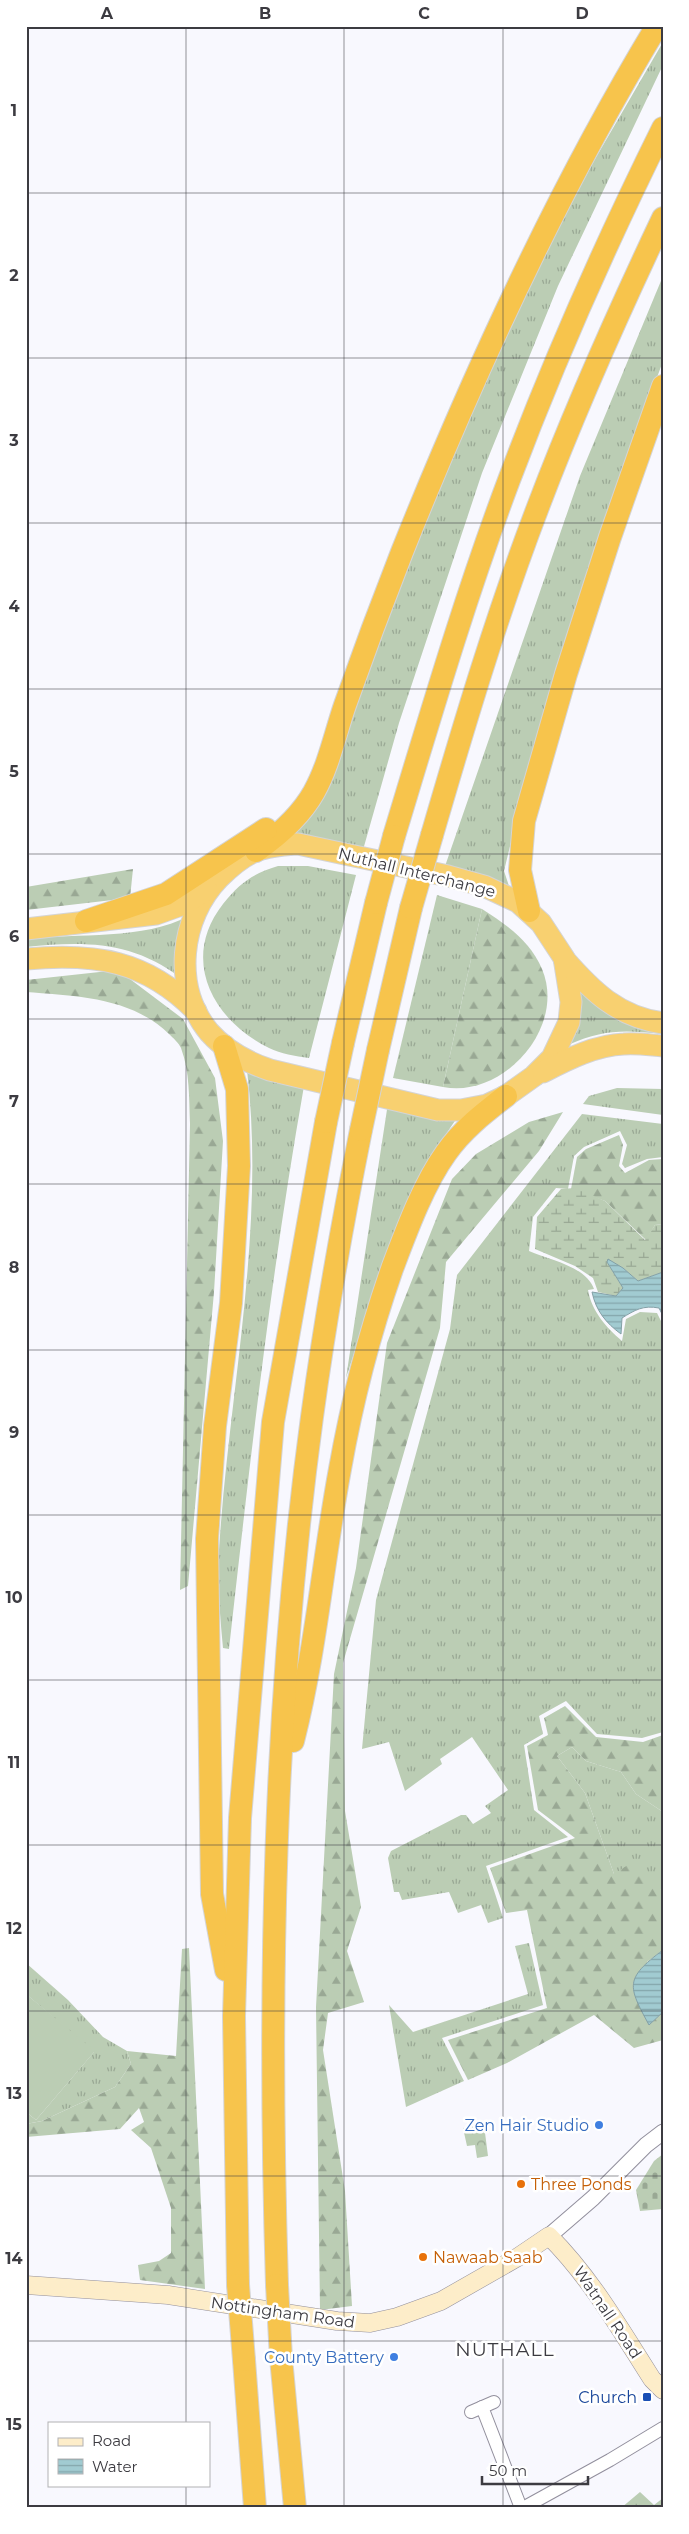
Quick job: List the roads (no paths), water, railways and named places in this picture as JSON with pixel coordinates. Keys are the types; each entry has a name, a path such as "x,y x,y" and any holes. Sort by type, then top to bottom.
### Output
{"highway":[{"path":"256,851 281,834 309,800 324,772 384,596 427,490 500,325 562,198 657,26"},
{"path":"255,2508 238,2284 234,2016 240,1818 273,1422 326,1122 376,903 394,836 450,653 509,480 562,346 628,198 663,128"},
{"path":"295,2508 281,2358 277,2285 273,2059 279,1794 292,1604 312,1418 360,1130 411,908 432,835 486,656 538,508 600,352 663,218"},
{"path":"529,911 520,870 524,821 566,674 610,537 663,386"},
{"path":"86,922 166,894 258,835 295,803 307,787 338,728"},
{"name":"Nuthall Interchange","path":"286,844 310,845 484,886 509,896 529,911 541,924 564,958 571,1002 569,1022 552,1058 534,1076 506,1096 475,1108 438,1110 270,1070 244,1060 224,1046 210,1032 196,1011 186,972 187,938 192,918 209,888 238,862 256,851 286,844"},
{"path":"26,929 156,914 181,905 209,888"},
{"path":"26,958 78,956 121,962 169,986 196,1011"},
{"path":"564,958 588,986 606,1001 626,1013 663,1023"},
{"path":"534,1076 576,1056 601,1048 623,1044 663,1046"},
{"path":"224,1046 237,1089 239,1166 233,1281 214,1426 207,1539 212,1894 234,2016"},
{"path":"279,1794 306,1691 339,1472 352,1404 382,1300 400,1247 430,1181 445,1154 474,1122 506,1096"}],"main road":[{"name":"Nottingham Road","path":"26,2285 168,2295 337,2321 370,2323 397,2317 441,2301 518,2257 549,2236"},
{"name":"Watnall Road","path":"549,2236 573,2260 652,2379 663,2390"}],"street":[{"path":"549,2236 593,2198 646,2145 663,2132"},
{"path":"494,2402 476,2409 522,2508 610,2460 663,2428"}],"water":[{"path":"608,1259 623,1268 638,1281 663,1272 663,1316 659,1308 644,1308 635,1311 622,1318 621,1334 602,1316 592,1292 616,1296 623,1288 607,1262"},
{"path":"663,1950 663,2012 649,2025 637,2001 634,1984 641,1968"}],"place":[{"name":"Zen Hair Studio","path":"599,2125"},
{"name":"Three Ponds","path":"521,2184"},
{"name":"Nawaab Saab","path":"423,2257"},
{"name":"County Battery","path":"394,2357"},
{"name":"Church","path":"647,2397"}],"district":[{"name":"NUTHALL","path":"505,2349"}]}
